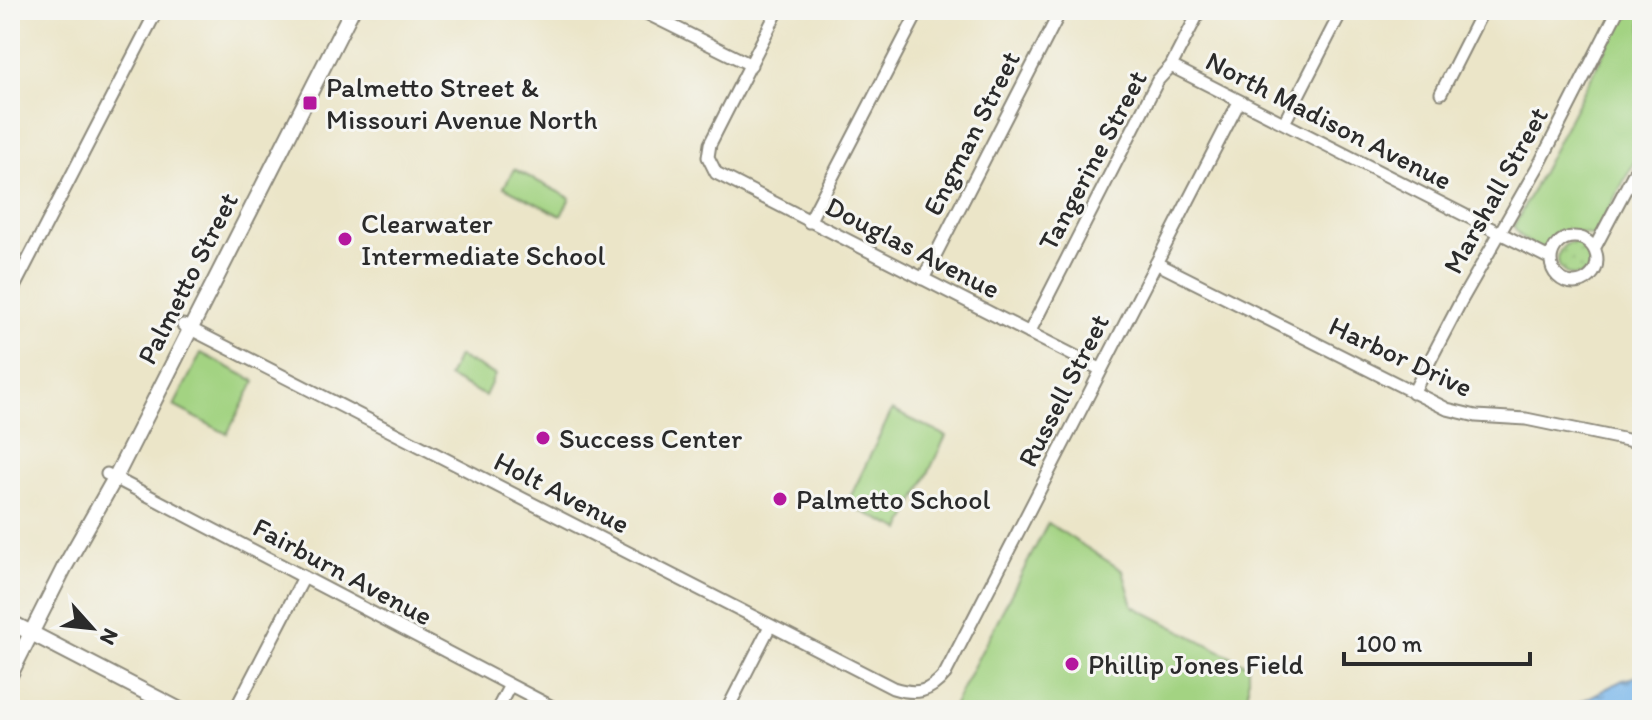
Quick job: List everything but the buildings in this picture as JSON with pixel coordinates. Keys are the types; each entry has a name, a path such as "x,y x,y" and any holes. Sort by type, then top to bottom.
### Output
{"street":[{"path":"10,295 157,10"},
{"name":"Palmetto Street","path":"187,327 343,10"},
{"name":"Palmetto Street","path":"10,675 352,10"},
{"path":"640,10 751,65 778,10"},
{"path":"809,222 919,10"},
{"name":"Engman Street","path":"923,279 1061,10"},
{"name":"Tangerine Street","path":"1029,333 1158,80 1171,66 1200,10"},
{"path":"1284,123 1342,10"},
{"path":"1441,93 1483,10"},
{"name":"Marshall Street","path":"1413,393 1541,161 1618,10"},
{"name":"Douglas Avenue","path":"751,65 713,137 709,150 710,163 716,173 1100,369"},
{"name":"North Madison Avenue","path":"1171,66 1551,259"},
{"name":"Russell Street","path":"922,692 935,686 945,674 1239,102"},
{"path":"1594,249 1583,239 1569,237 1556,245 1551,259 1555,273 1575,282 1589,277 1596,264 1594,249 1642,158"},
{"path":"1628,184 1642,191"},
{"name":"Harbor Drive","path":"1156,263 1413,393 1463,414 1526,419 1642,443"},
{"name":"Holt Avenue","path":"187,327 893,688 908,693 922,692"},
{"name":"Fairburn Avenue","path":"111,476 558,710"},
{"path":"235,710 304,577"},
{"path":"10,622 180,710"},
{"path":"727,710 770,626"},
{"path":"497,710 510,685"}],"green space":[{"path":"1626,10 1642,10 1642,148 1594,236 1569,232 1560,235 1549,246 1539,247 1528,242 1514,226"},
{"path":"514,169 570,198 561,216 504,187"},
{"path":"1575,242 1587,247 1592,259 1587,271 1575,276 1563,271 1558,259 1563,247"},
{"path":"201,353 255,381 227,434 174,406"},
{"path":"458,356 495,375 485,396 448,377"},
{"path":"892,410 946,436 901,530 847,504"},
{"path":"1048,523 1123,571 1133,606 1248,665 1248,710 951,710"}],"water":[{"path":"1642,675 1642,710 1565,710 1623,680"}],"place":[{"name":"Palmetto Street & Missouri Avenue North","path":"310,103"},
{"name":"Clearwater Intermediate School","path":"345,239"},
{"name":"Success Center","path":"543,438"},
{"name":"Palmetto School","path":"780,499"},
{"name":"Phillip Jones Field","path":"1072,664"}]}
